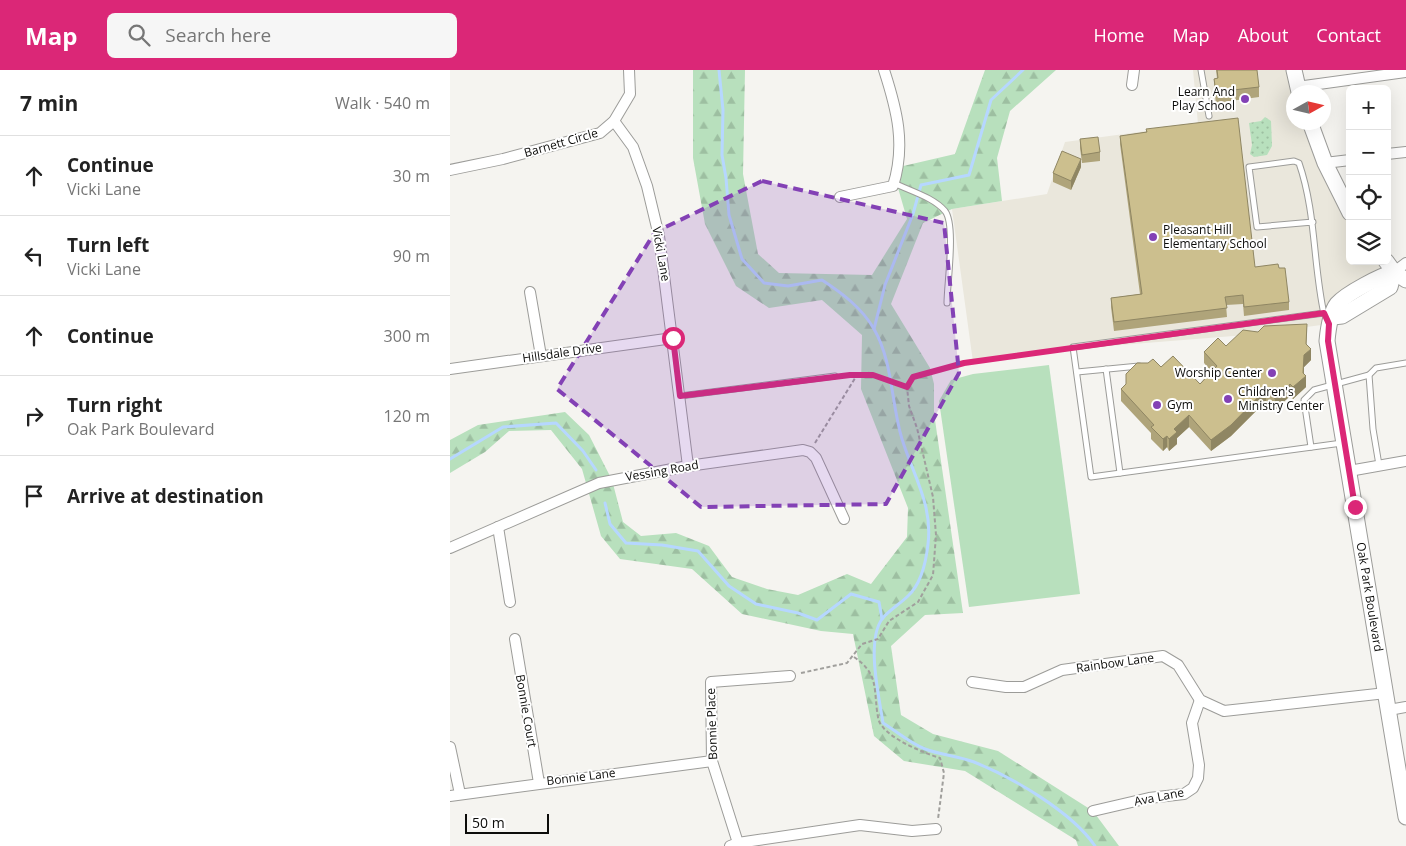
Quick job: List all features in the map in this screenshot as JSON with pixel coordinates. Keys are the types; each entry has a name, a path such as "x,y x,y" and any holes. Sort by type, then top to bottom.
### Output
{"street":[{"name":"Barnett Circle","path":"450,170 503,159 600,133 614,121 630,94 629,70"},
{"path":"840,197 893,186 900,167 896,107 884,70"},
{"path":"1132,85 1134,70"},
{"path":"1294,70 1297,85"},
{"path":"1328,85 1406,72"},
{"name":"Vicki Lane","path":"614,121 633,147 647,186 659,236 688,466"},
{"path":"1313,130 1325,163 1346,205"},
{"path":"1391,154 1406,152"},
{"path":"1325,163 1346,160"},
{"path":"1328,318 1342,316 1390,287 1398,269"},
{"path":"530,292 541,356"},
{"name":"Oak Park Boulevard","path":"1328,318 1328,341 1406,817"},
{"name":"Hillsdale Drive","path":"450,370 673,338"},
{"name":"Vessing Road","path":"450,548 599,483 688,466 803,450 810,452"},
{"path":"810,452 816,458 844,519"},
{"path":"1349,471 1406,462"},
{"path":"498,527 510,602"},
{"name":"Bonnie Court","path":"515,639 539,783"},
{"name":"Rainbow Lane","path":"972,682 1006,687 1024,686 1062,670 1163,656 1178,665 1200,700"},
{"name":"Bonnie Place","path":"734,844 712,760 711,682 790,676"},
{"path":"1200,700 1224,711 1386,693"},
{"name":"Ava Lane","path":"1093,810 1149,798 1184,794 1193,788 1198,778 1199,765 1192,723 1200,700"},
{"path":"1389,710 1406,707"},
{"path":"450,747 455,795"},
{"name":"Bonnie Lane","path":"455,795 712,760"},
{"path":"734,844 860,825 912,831 936,829"}],"lane":[{"path":"1202,70 1209,116"},
{"path":"1313,222 1257,227 1249,167 1294,161 1299,163 1308,189 1328,318 1074,347 1091,477 1345,442"},
{"path":"894,183 924,197 946,213 950,226 947,303"},
{"path":"1311,447 1304,400 1314,390 1369,375 1376,368 1406,363"},
{"path":"1077,372 1142,365"},
{"path":"1106,369 1120,473"},
{"path":"1369,375 1373,428 1380,466"},
{"path":"680,396 835,376"}],"path":[{"path":"810,670 846,663 854,657 862,644 878,639 889,621 918,602 933,576 936,535 933,497 917,428 909,406 907,387 913,377 964,363 1074,347"},
{"path":"810,452 857,375"},
{"path":"835,376 873,375 907,387"},
{"path":"854,657 867,666 872,676 879,720 882,727 914,748 940,758 944,773 936,829"}],"highlighted area":[{"path":"762,181 944,223 959,373 886,504 701,507 557,389 655,232"}],"shaded area":[{"name":"Pleasant Hill Elementary School","path":"1193,70 1294,70 1294,85 1286,85 1286,130 1313,130 1346,204 1346,265 1384,265 1377,277 1329,324 1246,335 1083,348 973,362 952,209 1047,194 1065,142 1198,124"}],"green space":[{"path":"693,70 745,70 743,174 758,254 779,273 872,275 907,219 898,188 899,167 955,154 985,70 1056,70 1010,111 997,158 1002,201 952,209 923,223 891,304 930,368 934,384 934,413 963,613 925,615 891,646 901,715 933,734 998,751 1093,811 1119,846 1078,846 1076,840 965,771 904,761 874,736 853,634 821,631 742,614 692,569 620,559 601,536 582,469 551,430 509,431 485,452 450,473 450,440 478,425 565,412 589,435 612,480 623,522 641,536 676,533 709,546 732,577 767,589 798,595 847,574 871,584 907,537 908,508 861,389 862,335 822,300 769,308 736,286 705,224 693,158"},
{"path":"1265,117 1271,121 1272,146 1267,155 1254,157 1250,154 1252,145 1249,123 1261,121"},
{"path":"1049,365 1080,594 969,607 939,401 951,380 973,374"}],"building":[{"path":"1217,70 1257,70 1259,87 1216,92 1214,79 1218,78"},
{"path":"1238,118 1255,267 1278,264 1279,268 1285,268 1289,302 1244,307 1243,295 1225,297 1227,308 1114,322 1111,298 1142,294 1120,136 1147,132 1146,129"},
{"path":"1098,137 1100,152 1082,155 1080,139"},
{"path":"1062,151 1081,159 1071,181 1053,173"},
{"path":"1307,324 1306,344 1311,349 1304,355 1303,373 1306,376 1293,387 1290,384 1275,399 1266,389 1231,425 1211,440 1189,415 1174,429 1177,432 1169,439 1167,436 1163,439 1151,427 1154,425 1121,389 1126,384 1126,374 1137,363 1148,363 1153,359 1161,367 1173,356 1200,384 1217,366 1204,352 1218,338 1226,346 1243,330 1258,332 1264,326"}],"waterway":[{"path":"719,70 723,110 722,155 729,215 742,259 764,283 788,286 822,280 837,290 864,314 874,329 885,355 898,425 925,503 929,530 922,572 913,591 882,619 877,629 874,655 883,723 920,747 974,762 1023,786 1057,808 1085,833 1095,846"},
{"path":"874,329 885,285 913,214 921,185 969,175 991,100 1023,70"},
{"path":"450,459 503,427 556,423 583,451 596,470"},
{"path":"605,503 610,524 626,543 662,545 698,551 729,586 756,604 798,613 817,620 851,594 879,602 882,619"}],"place":[{"name":"Learn And Play School","path":"1245,99"},
{"name":"Pleasant Hill Elementary School","path":"1153,237"},
{"name":"Worship Center","path":"1272,373"},
{"name":"Children's Ministry Center","path":"1228,399"},
{"name":"Gym","path":"1157,405"}],"route":[{"path":"673,338 680,396 850,375 873,375 907,387 913,377 964,363 1324,313 1329,324 1328,341 1355,507"}]}
